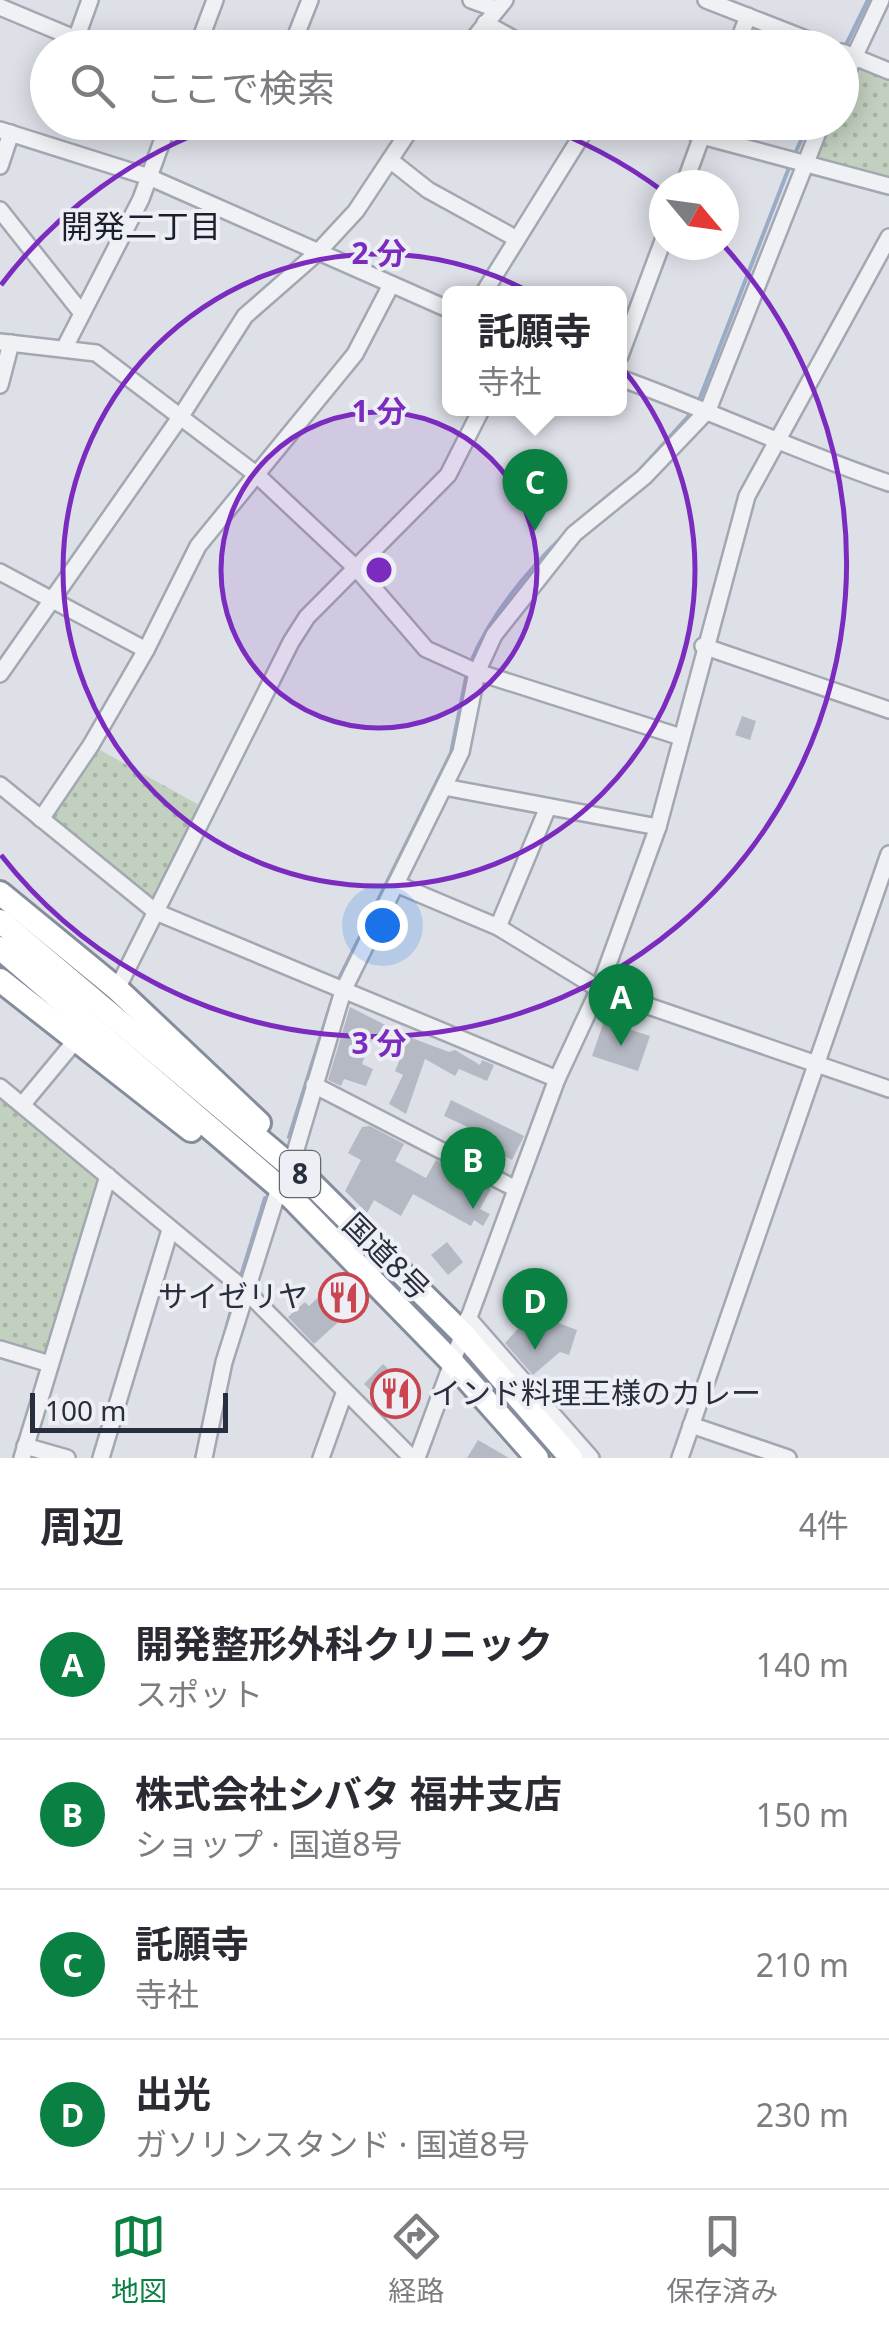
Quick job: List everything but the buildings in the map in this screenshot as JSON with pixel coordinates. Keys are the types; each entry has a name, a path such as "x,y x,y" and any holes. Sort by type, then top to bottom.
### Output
{"highway":[{"name":"8","path":"8,911 117,989 248,1110 291,1166"},
{"name":"国道8号","path":"8,911 465,1326 571,1458"},
{"name":"国道8号","path":"0,948 283,1192 452,1362 537,1458"},
{"name":"8","path":"0,980 234,1164 283,1192"}],"street":[{"path":"79,30 90,0"},
{"path":"204,30 215,0"},
{"path":"298,30 310,0"},
{"path":"471,0 500,5"},
{"path":"706,0 783,30"},
{"path":"859,37 882,0"},
{"path":"480,30 500,5"},
{"path":"0,7 56,30"},
{"path":"743,30 748,16"},
{"path":"485,23 498,30"},
{"path":"859,59 889,71"},
{"path":"0,166 6,132 30,140"},
{"path":"31,140 149,177 442,307"},
{"path":"65,347 149,177 162,140"},
{"path":"0,674 181,416 244,316 318,252 356,211 403,140"},
{"path":"488,286 579,140"},
{"path":"689,170 700,140"},
{"path":"739,140 889,186"},
{"path":"291,1166 343,991 461,752 477,672 494,635 574,534 644,477 708,410 813,140"},
{"path":"390,160 428,190 517,239"},
{"path":"0,210 81,312"},
{"path":"0,1088 245,1290 414,1458 557,1080 600,989 658,828 703,646 747,496 889,237"},
{"path":"627,337 656,260"},
{"path":"41,819 91,745 146,650 198,546 356,354 391,285"},
{"path":"0,384 5,343 96,353 257,475 357,569 426,649 477,672 680,737"},
{"path":"627,381 708,410 814,458 889,483"},
{"path":"117,989 291,642 307,617 448,475 478,416"},
{"path":"0,572 146,650"},
{"path":"703,646 889,710"},
{"path":"0,785 156,912 557,1080"},
{"path":"444,787 658,828"},
{"path":"498,927 548,807"},
{"path":"680,1458 889,854"},
{"path":"396,884 498,927 600,989 889,1089"},
{"path":"22,1105 76,1040"},
{"path":"314,1085 516,1189"},
{"path":"67,1458 24,1452 108,1176"},
{"path":"204,1458 245,1290 283,1192"},
{"path":"101,1458 170,1230"},
{"path":"465,1326 590,1458"},
{"path":"0,1349 50,1364"},
{"path":"321,1458 345,1391"},
{"path":"691,1425 788,1458"}],"green space":[{"path":"859,59 889,71 889,186 804,160 814,140 859,140"},
{"path":"91,745 208,810 158,908 41,819"},
{"path":"0,1087 108,1176 50,1364 0,1349"}],"waterway":[{"path":"853,30 868,0"},
{"path":"794,156 801,140"},
{"path":"698,403 790,165"},
{"path":"639,471 693,411"},
{"path":"470,664 498,612 537,563 628,480"},
{"path":"336,985 451,753 467,673"},
{"path":"289,1137 334,994"},
{"path":"240,1279 265,1198"},
{"path":"224,1337 237,1288"},
{"path":"196,1458 211,1389"}],"place":[{"name":"託願寺","path":"535,531"},
{"name":"開発整形外科クリニック","path":"621,1046"},
{"name":"株式会社シバタ 福井支店","path":"473,1209"},
{"name":"サイゼリヤ","path":"343,1297"},
{"name":"出光","path":"535,1350"},
{"name":"インド料理王様のカレー","path":"396,1394"}],"district":[{"name":"開発二丁目","path":"141,227"}]}
